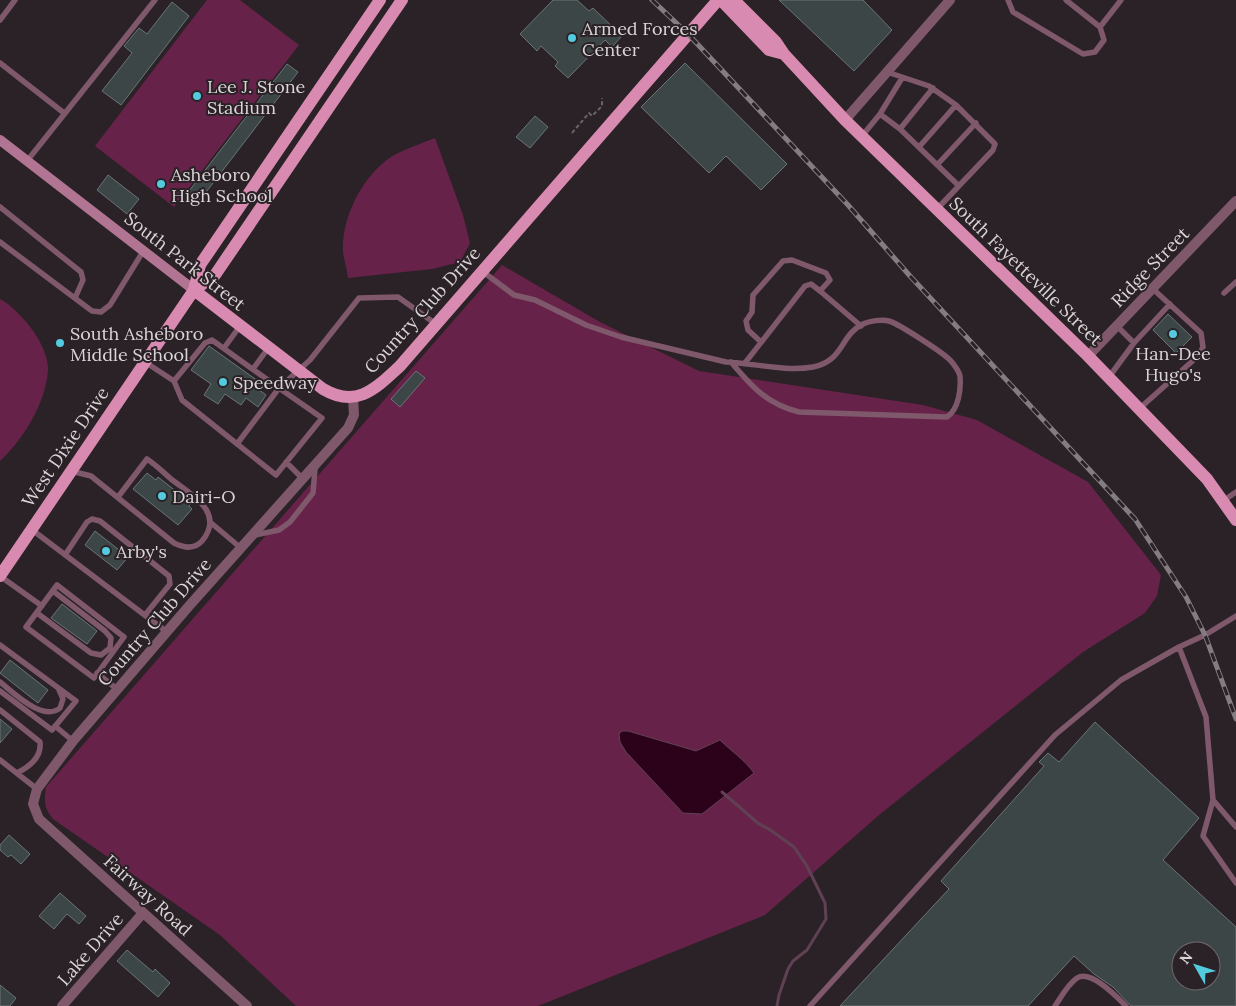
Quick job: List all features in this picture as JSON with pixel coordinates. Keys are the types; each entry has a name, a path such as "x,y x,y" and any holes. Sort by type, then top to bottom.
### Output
{"main road":[{"name":"West Dixie Drive","path":"194,290 200,265 380,0"},
{"name":"West Dixie Drive","path":"0,576 194,290 214,275 402,0"},
{"name":"South Fayetteville Street","path":"720,0 769,50 784,54"},
{"name":"Country Club Drive","path":"353,397 366,394 378,387 400,366 720,0"},
{"name":"South Fayetteville Street","path":"734,0 776,42 784,54 845,120 1139,408 1207,479 1236,520"},
{"name":"South Park Street","path":"0,140 331,394 340,397 353,397"}],"street":[{"path":"845,120 950,0"},
{"name":"Ridge Street","path":"1088,356 1236,201"},
{"name":"Country Club Drive","path":"34,804 37,789 73,741 348,428 354,415 353,397"},
{"name":"Fairway Road","path":"34,804 39,819 246,1006"},
{"name":"Lake Drive","path":"62,1006 143,913"}],"lane":[{"path":"0,20 15,0"},
{"path":"27,161 155,0"},
{"path":"1008,0 1014,12 1082,54 1095,52 1104,40 1100,27 1066,0"},
{"path":"1100,27 1121,0"},
{"path":"0,63 64,113"},
{"path":"887,72 934,88 976,123 995,144 993,150 937,209"},
{"path":"862,136 880,114 902,78"},
{"path":"900,129 934,88"},
{"path":"919,147 956,105"},
{"path":"880,114 900,129 959,186"},
{"path":"937,165 976,123"},
{"path":"0,207 81,272 83,280 75,298"},
{"path":"0,242 92,312 101,312 110,305 144,250"},
{"path":"761,342 748,330 746,321 752,312 753,295 782,261 792,260 826,273 830,280 820,291"},
{"path":"482,271 514,295 535,300 586,325 621,337 731,362 782,368 812,367 829,362 840,351 854,330 879,320 890,321 950,360 960,374 960,394 954,413 947,417 799,412 779,407 770,401 756,390 731,362"},
{"path":"1224,293 1236,282"},
{"path":"745,363 805,286 811,284 861,326"},
{"path":"1139,408 1198,356 1204,347 1201,333 1153,288"},
{"path":"237,444 279,388 310,360 359,298 398,297 436,324"},
{"path":"1109,377 1134,343 1170,304"},
{"path":"224,348 240,326"},
{"path":"1117,326 1134,343"},
{"path":"145,362 174,381 182,400 276,475 322,418 212,340 208,341 174,381"},
{"path":"253,369 269,347"},
{"path":"118,497 147,459 200,501 210,522 242,549"},
{"path":"286,462 303,479"},
{"path":"255,535 279,530 290,522 313,493 316,465"},
{"path":"70,471 91,476 174,543 182,547 192,548 198,545 208,532 210,522"},
{"path":"1223,501 1236,492"},
{"path":"65,555 87,522 96,520 167,572 170,584 145,615"},
{"path":"31,529 167,632"},
{"path":"0,576 42,606"},
{"path":"57,585 124,637 94,678 26,627 53,591 57,585"},
{"path":"37,613 91,653 101,655 110,648 111,638 105,631 53,591"},
{"path":"810,1006 1055,734 1121,680 1236,616"},
{"path":"0,645 76,701 52,730 0,691"},
{"path":"1180,647 1206,717 1213,800 1203,836 1236,883"},
{"path":"97,673 118,690"},
{"path":"0,682 40,710 52,713 60,708 63,703 61,694 56,686"},
{"path":"0,710 40,742 39,753 33,762 17,773"},
{"path":"55,726 73,741"},
{"path":"0,760 37,789"},
{"path":"1213,800 1236,827"},
{"path":"1055,1006 1077,978 1084,976 1099,981 1126,1006"}],"path":[{"path":"572,133 589,113 592,116 602,106 602,98"}],"shaded area":[{"name":"Lee J. Stone Stadium","path":"207,0 240,0 299,45 174,207 95,146"},
{"path":"435,138 463,215 470,243 460,262 432,269 348,278 343,252 343,238 351,210 365,183 374,171 396,154"},
{"path":"502,265 600,322 699,371 923,405 977,420 1088,482 1161,575 1157,596 1145,613 1083,652 879,815 765,915 538,1006 296,1006 220,935 53,819 45,804 46,787"},
{"path":"0,299 16,311 39,339 47,360 48,370 43,395 32,419 17,442 0,461"},
{"path":"622,731 628,731 696,751 720,740 754,773 702,814 683,813 626,752 620,742 619,734"}],"building":[{"name":"Armed Forces Center","path":"553,0 577,0 589,11 593,8 622,36 612,47 605,40 568,78 555,66 558,62 541,46 537,51 520,34"},
{"path":"779,0 863,0 892,30 854,71"},
{"path":"172,2 189,16 121,105 102,91 132,53 124,46 139,28 147,34"},
{"path":"685,63 787,164 761,190 726,156 709,173 641,107"},
{"path":"287,64 298,72 200,200 189,191"},
{"path":"535,116 548,127 530,148 516,137"},
{"path":"108,175 139,199 127,214 97,190"},
{"path":"1168,314 1192,337 1176,353 1153,330"},
{"path":"209,346 258,381 254,386 266,395 258,407 246,398 241,405 225,394 218,404 204,395 211,384 191,370"},
{"path":"416,371 425,378 400,407 391,399"},
{"name":"Dairi-O","path":"147,473 156,480 158,477 191,503 189,506 192,509 178,525 133,489"},
{"name":"Arby's","path":"95,531 128,557 117,570 85,545"},
{"path":"62,604 97,631 87,644 51,618"},
{"path":"10,660 48,690 38,703 0,673"},
{"path":"0,719 12,729 0,743"},
{"path":"1095,722 1199,818 1163,860 1236,927 1236,1006 1131,1006 1113,987 1094,974 1074,956 1028,1006 840,1006 949,889 941,881 1044,766 1039,762 1048,753 1059,762"},
{"path":"9,835 30,854 21,864 11,855 8,857 0,850 0,845"},
{"path":"60,893 86,916 79,924 67,914 54,929 39,916"},
{"path":"127,950 153,972 155,969 170,983 158,997 117,961"},
{"path":"0,985 16,998 10,1006 0,1006"}],"waterway":[{"path":"722,792 759,824 794,847 807,866 825,903 826,919 807,950 793,961 788,969 777,1006"}],"railway":[{"path":"652,0 688,34 848,205 910,276 1135,519 1186,597 1205,635 1236,719"}],"place":[{"name":"Armed Forces Center","path":"572,38"},
{"name":"Lee J. Stone Stadium","path":"197,96"},
{"name":"Asheboro High School","path":"161,184"},
{"name":"Han-Dee Hugo's","path":"1173,334"},
{"name":"South Asheboro Middle School","path":"60,343"},
{"name":"Speedway","path":"223,382"},
{"name":"Dairi-O","path":"162,496"},
{"name":"Arby's","path":"106,551"}]}
